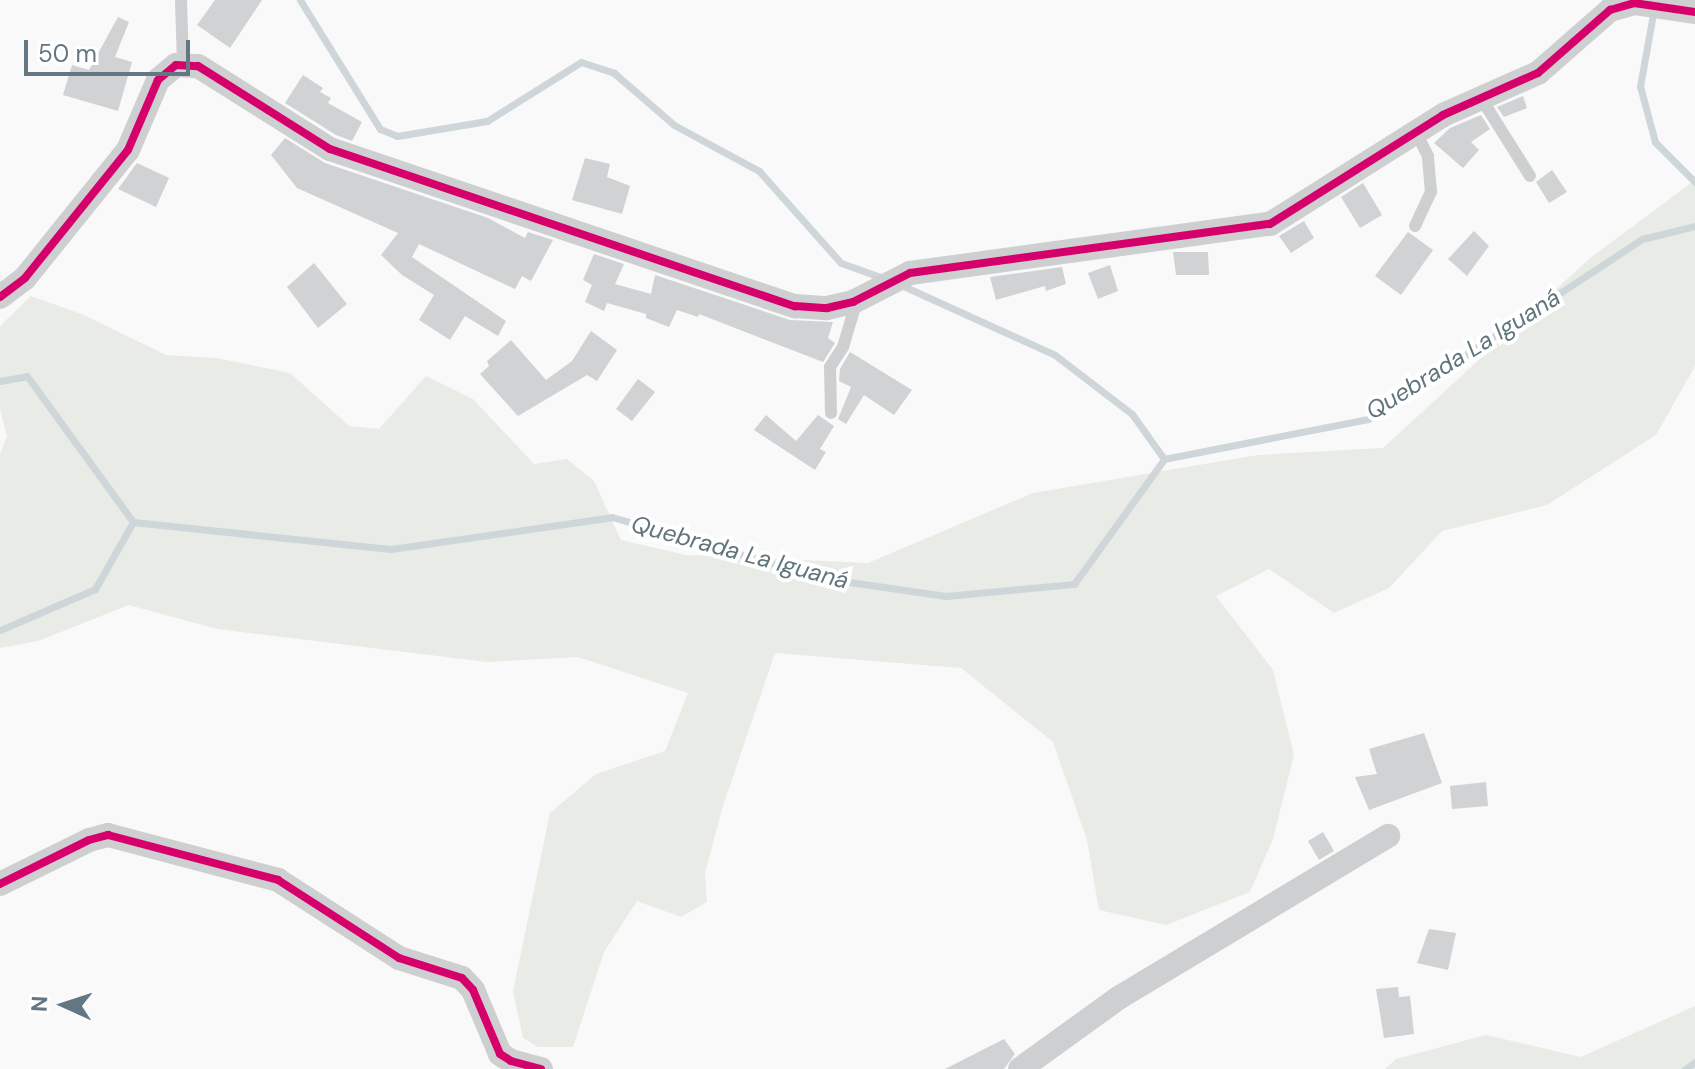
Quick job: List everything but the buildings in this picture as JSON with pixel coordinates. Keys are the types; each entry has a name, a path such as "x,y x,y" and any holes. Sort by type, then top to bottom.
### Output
{"street":[{"path":"0,297 25,278 128,150 158,80 165,71 183,65 198,66 330,149 795,306 827,308 857,300 910,273 1270,224 1416,132 1538,73 1610,10 1621,5 1649,4 1695,12"},
{"path":"0,884 89,840 108,835 278,880 399,958 462,978 473,990 500,1054 541,1069"},
{"path":"1020,1069 1120,997 1388,836"}],"lane":[{"path":"181,0 183,65"},
{"path":"1481,98 1530,176"},
{"path":"1415,226 1431,192 1428,156 1416,132"},
{"path":"831,413 830,367 843,347 857,300"}],"shaded area":[{"path":"1695,180 1695,366 1656,435 1547,505 1442,531 1389,588 1334,613 1269,569 1216,596 1273,670 1294,755 1273,839 1250,892 1166,925 1099,910 1087,840 1053,742 961,668 775,653 722,809 705,873 707,902 681,917 637,901 604,952 573,1047 538,1047 523,1038 513,991 550,813 596,774 665,751 688,693 578,657 487,662 217,629 129,605 38,641 0,648 0,454 7,436 0,409 0,326 31,296 84,315 166,355 216,358 290,373 349,426 379,429 426,376 473,399 534,464 567,459 594,481 621,540 686,555 868,563 1033,493 1258,455 1383,448 1589,259"},
{"path":"1695,1006 1695,1069 1385,1069 1396,1059 1486,1035 1581,1057"}],"waterway":[{"path":"300,0 380,129 397,136 487,121 581,62 614,73 674,125 759,171 841,263 886,279"},
{"path":"1653,14 1640,86 1655,142 1695,182"},
{"name":"Quebrada La Iguaná","path":"0,630 95,589 133,522 391,549 612,517 822,578 946,596 1074,584 1164,459 1368,419 1642,239 1695,226"},
{"path":"901,285 1055,355 1132,414 1164,459"},
{"path":"0,381 27,376 133,522"},
{"path":"1685,1069 1695,1062"}],"cycle path":[{"path":"0,297 25,278 128,150 158,80 176,65 198,66 330,149 795,306 827,308 853,302 910,273 1270,224 1443,115 1538,73 1610,10 1634,3 1695,12"},
{"path":"0,884 89,840 108,835 278,880 399,958 462,978 473,990 500,1054 511,1061 541,1069"}]}
